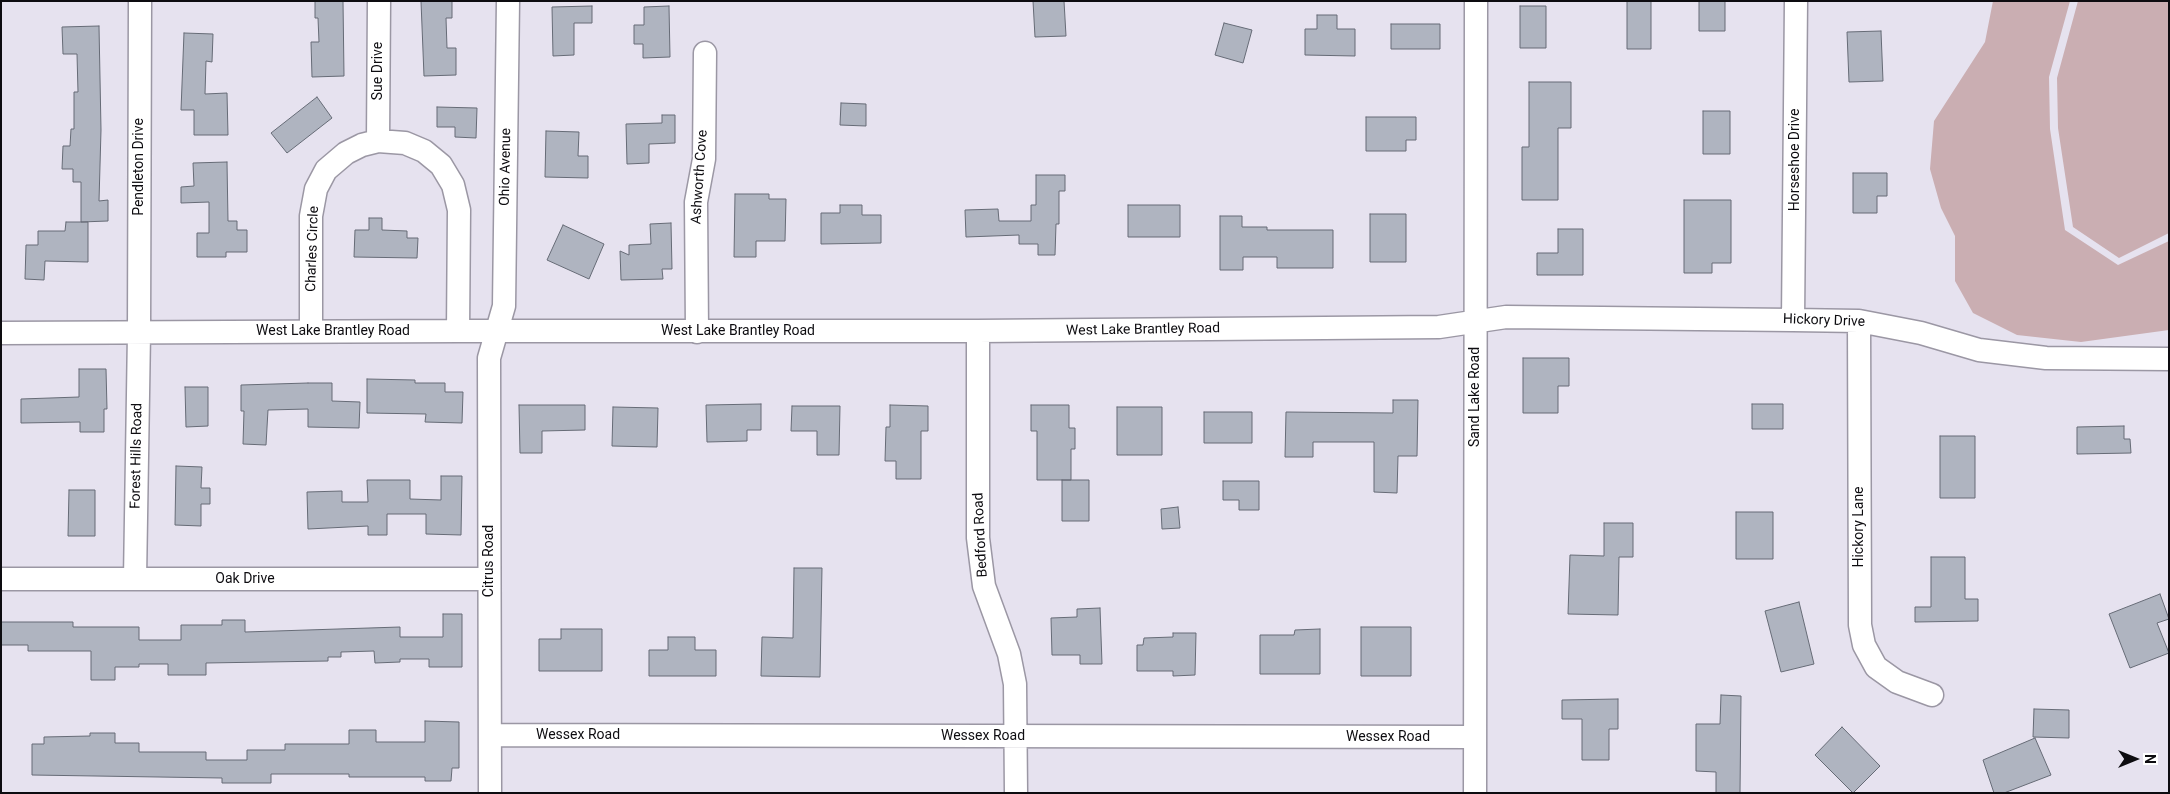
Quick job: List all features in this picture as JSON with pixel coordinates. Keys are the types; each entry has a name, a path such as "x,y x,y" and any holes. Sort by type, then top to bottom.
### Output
{"street":[{"name":"Pendleton Drive","path":"139,333 140,1"},
{"name":"Sue Drive","path":"378,141 379,1"},
{"name":"Ohio Avenue","path":"497,331 504,306 508,1"},
{"name":"Sand Lake Road","path":"1475,793 1476,1"},
{"name":"Horseshoe Drive","path":"1793,320 1796,1"},
{"name":"Ashworth Cove","path":"697,332 696,202 704,159 705,53"},
{"name":"Charles Circle","path":"311,331 311,216 316,189 326,170 346,153 362,145 378,141 405,143 424,151 441,165 453,185 459,210 458,331"},
{"name":"Hickory Drive","path":"1475,322 1506,317 1859,321 1921,333 1980,350 2046,358 2169,359"},
{"name":"Hickory Lane","path":"1859,321 1860,626 1864,645 1876,667 1897,682 1932,695"},
{"name":"West Lake Brantley Road","path":"1,333 978,331 1439,327 1475,322"},
{"name":"Citrus Road","path":"490,793 489,358 497,331"},
{"name":"Bedford Road","path":"978,331 978,538 984,586 1009,654 1015,684 1016,793"},
{"name":"Forest Hills Road","path":"136,579 139,333"},
{"name":"Oak Drive","path":"1,579 489,579"},
{"name":"Wessex Road","path":"490,734 1475,737"}],"shaded area":[{"path":"1993,1 2070,1 2049,77 2050,129 2065,230 2118,265 2169,241 2169,330 2081,342 2017,335 1973,313 1955,281 1955,236 1941,208 1930,169 1934,121 1985,42"},
{"path":"2078,1 2169,1 2169,233 2119,258 2073,227 2058,128 2057,78"}],"building":[{"path":"315,1 343,1 344,76 312,77 311,42 319,42 318,18 315,18"},
{"path":"421,1 452,1 452,18 446,18 447,48 456,48 456,75 424,76"},
{"path":"1033,1 1064,1 1066,36 1035,37"},
{"path":"1627,1 1651,1 1651,49 1627,49"},
{"path":"1699,1 1725,1 1725,31 1699,31"},
{"path":"592,6 592,23 574,23 574,55 553,56 552,7"},
{"path":"669,6 670,57 643,58 643,44 634,44 634,25 644,25 644,7"},
{"path":"1520,6 1546,6 1546,48 1520,48"},
{"path":"1317,15 1337,15 1337,29 1355,29 1355,56 1305,55 1305,29 1317,29"},
{"path":"1224,23 1252,30 1243,63 1215,55"},
{"path":"1391,24 1440,24 1440,49 1391,49"},
{"path":"99,26 101,130 99,201 108,200 108,221 81,222 81,182 73,182 73,169 62,169 63,146 70,146 71,129 74,129 74,92 78,92 77,54 63,54 62,27"},
{"path":"1881,31 1883,81 1849,82 1847,32"},
{"path":"184,33 213,34 212,62 206,61 205,94 227,93 228,135 194,135 194,110 181,110"},
{"path":"1529,82 1571,82 1571,128 1558,128 1558,200 1522,200 1522,147 1529,147"},
{"path":"317,97 332,118 287,153 271,133"},
{"path":"841,103 866,104 866,126 840,125"},
{"path":"437,107 477,108 476,138 455,137 455,127 437,127"},
{"path":"1703,111 1730,111 1730,154 1703,154"},
{"path":"662,115 675,115 675,143 649,144 649,163 627,164 626,124 662,123"},
{"path":"1366,117 1416,117 1416,140 1406,140 1406,151 1366,151"},
{"path":"546,131 579,132 578,156 588,156 588,178 545,177"},
{"path":"227,162 228,221 237,221 237,230 247,230 247,252 226,252 226,257 197,257 197,233 209,233 209,202 181,203 181,187 194,186 193,163"},
{"path":"1853,173 1887,173 1887,196 1877,196 1877,213 1853,213"},
{"path":"1036,175 1065,175 1065,191 1059,191 1059,224 1056,224 1055,255 1038,255 1038,244 1019,244 1019,235 966,237 965,210 998,209 999,221 1031,221 1031,205 1036,205"},
{"path":"735,194 769,194 769,199 786,199 785,241 756,241 756,257 734,257"},
{"path":"1684,200 1731,200 1731,263 1712,263 1712,273 1684,273"},
{"path":"840,205 862,205 862,215 881,215 881,243 821,244 821,213 840,213"},
{"path":"1128,205 1180,205 1180,237 1128,237"},
{"path":"1370,214 1406,214 1406,262 1370,262"},
{"path":"1220,216 1242,216 1242,227 1267,227 1267,230 1333,230 1333,268 1277,268 1277,257 1243,257 1243,270 1220,270"},
{"path":"369,218 382,218 382,230 407,231 407,238 418,238 417,258 354,257 355,230 369,230"},
{"path":"66,222 88,222 88,262 45,261 44,280 25,279 26,245 38,245 38,231 65,231"},
{"path":"671,223 672,269 662,269 663,279 621,280 620,251 629,255 629,245 651,244 650,224"},
{"path":"563,225 604,244 589,279 547,260"},
{"path":"1558,229 1583,229 1583,275 1537,275 1537,253 1558,253"},
{"path":"1523,358 1569,358 1569,386 1558,386 1558,413 1523,413"},
{"path":"79,369 106,369 107,409 104,409 104,432 80,432 80,422 21,423 21,399 79,397"},
{"path":"367,379 415,380 415,383 445,383 445,392 463,392 462,423 425,422 426,414 367,413"},
{"path":"332,383 332,401 360,402 359,428 308,427 308,409 268,410 266,445 243,444 244,411 241,411 241,385"},
{"path":"185,387 208,387 208,426 186,427"},
{"path":"1393,400 1418,400 1417,456 1398,456 1397,493 1374,492 1374,442 1313,442 1313,457 1285,457 1286,412 1393,413"},
{"path":"761,404 761,430 747,430 747,441 707,442 706,405"},
{"path":"1752,404 1783,404 1783,429 1752,429"},
{"path":"519,405 585,405 585,430 542,431 542,453 520,453"},
{"path":"890,405 928,406 928,431 921,431 921,479 896,479 896,461 885,461 886,427 890,427"},
{"path":"1031,405 1069,405 1069,428 1075,428 1075,449 1071,449 1071,480 1037,480 1037,431 1031,431"},
{"path":"792,406 840,406 839,455 817,455 817,431 791,431"},
{"path":"613,407 658,408 657,447 612,446"},
{"path":"1117,407 1162,407 1162,455 1117,455"},
{"path":"1204,412 1252,412 1252,443 1204,443"},
{"path":"2124,426 2124,439 2130,439 2131,453 2077,454 2077,427"},
{"path":"1940,436 1975,436 1975,498 1940,498"},
{"path":"176,466 202,467 201,488 210,488 210,504 201,504 201,526 175,525"},
{"path":"441,476 462,476 461,535 426,534 426,514 387,514 387,535 368,535 368,526 308,529 307,492 342,491 342,502 368,502 367,480 410,480 410,499 441,500"},
{"path":"1062,480 1089,480 1089,521 1062,521"},
{"path":"1223,481 1259,481 1259,510 1239,510 1239,500 1223,500"},
{"path":"69,490 95,490 95,536 68,536"},
{"path":"1178,507 1180,528 1162,529 1161,509"},
{"path":"1736,512 1773,512 1773,559 1736,559"},
{"path":"1604,523 1633,523 1633,557 1619,557 1618,615 1568,614 1570,555 1604,556"},
{"path":"1931,557 1965,557 1965,599 1978,599 1978,621 1915,622 1915,607 1931,607"},
{"path":"794,568 822,568 820,677 761,676 762,637 793,638"},
{"path":"2160,594 2169,619 2157,623 2169,653 2130,668 2109,614"},
{"path":"1799,602 1814,664 1781,672 1765,611"},
{"path":"1100,608 1102,664 1080,664 1080,655 1052,655 1051,618 1077,617 1077,609"},
{"path":"443,614 462,614 462,667 429,667 429,659 400,659 400,662 375,663 374,651 341,652 341,657 328,657 328,661 206,663 206,675 168,675 168,664 139,664 139,667 115,667 115,680 91,680 91,651 28,651 28,645 1,645 1,622 73,622 73,627 139,627 139,640 181,640 181,625 222,625 222,620 245,620 245,632 400,627 400,637 443,637"},
{"path":"1361,627 1411,627 1411,676 1361,676"},
{"path":"561,629 602,629 602,671 539,671 539,639 561,639"},
{"path":"1320,629 1320,674 1260,674 1260,635 1294,635 1295,630"},
{"path":"1173,633 1196,633 1195,675 1173,676 1173,671 1137,671 1137,645 1143,645 1144,638 1173,637"},
{"path":"668,637 695,637 695,650 716,650 716,676 649,676 649,650 668,650"},
{"path":"1721,695 1741,696 1740,793 1716,793 1716,772 1696,771 1696,724 1720,724"},
{"path":"1618,699 1618,729 1609,729 1609,760 1582,760 1582,719 1562,719 1562,700"},
{"path":"2034,709 2069,710 2069,738 2033,737"},
{"path":"425,721 459,722 459,768 452,768 451,781 425,781 425,777 349,777 349,774 271,774 271,783 222,783 222,778 32,775 32,744 44,744 44,737 90,736 90,733 115,733 115,743 139,743 139,752 206,752 206,760 247,760 247,750 285,750 285,744 349,744 349,730 376,730 376,742 425,742"},
{"path":"1842,727 1880,766 1853,793 1815,755"},
{"path":"2035,738 2051,775 2004,793 1994,793 1983,760"}]}
